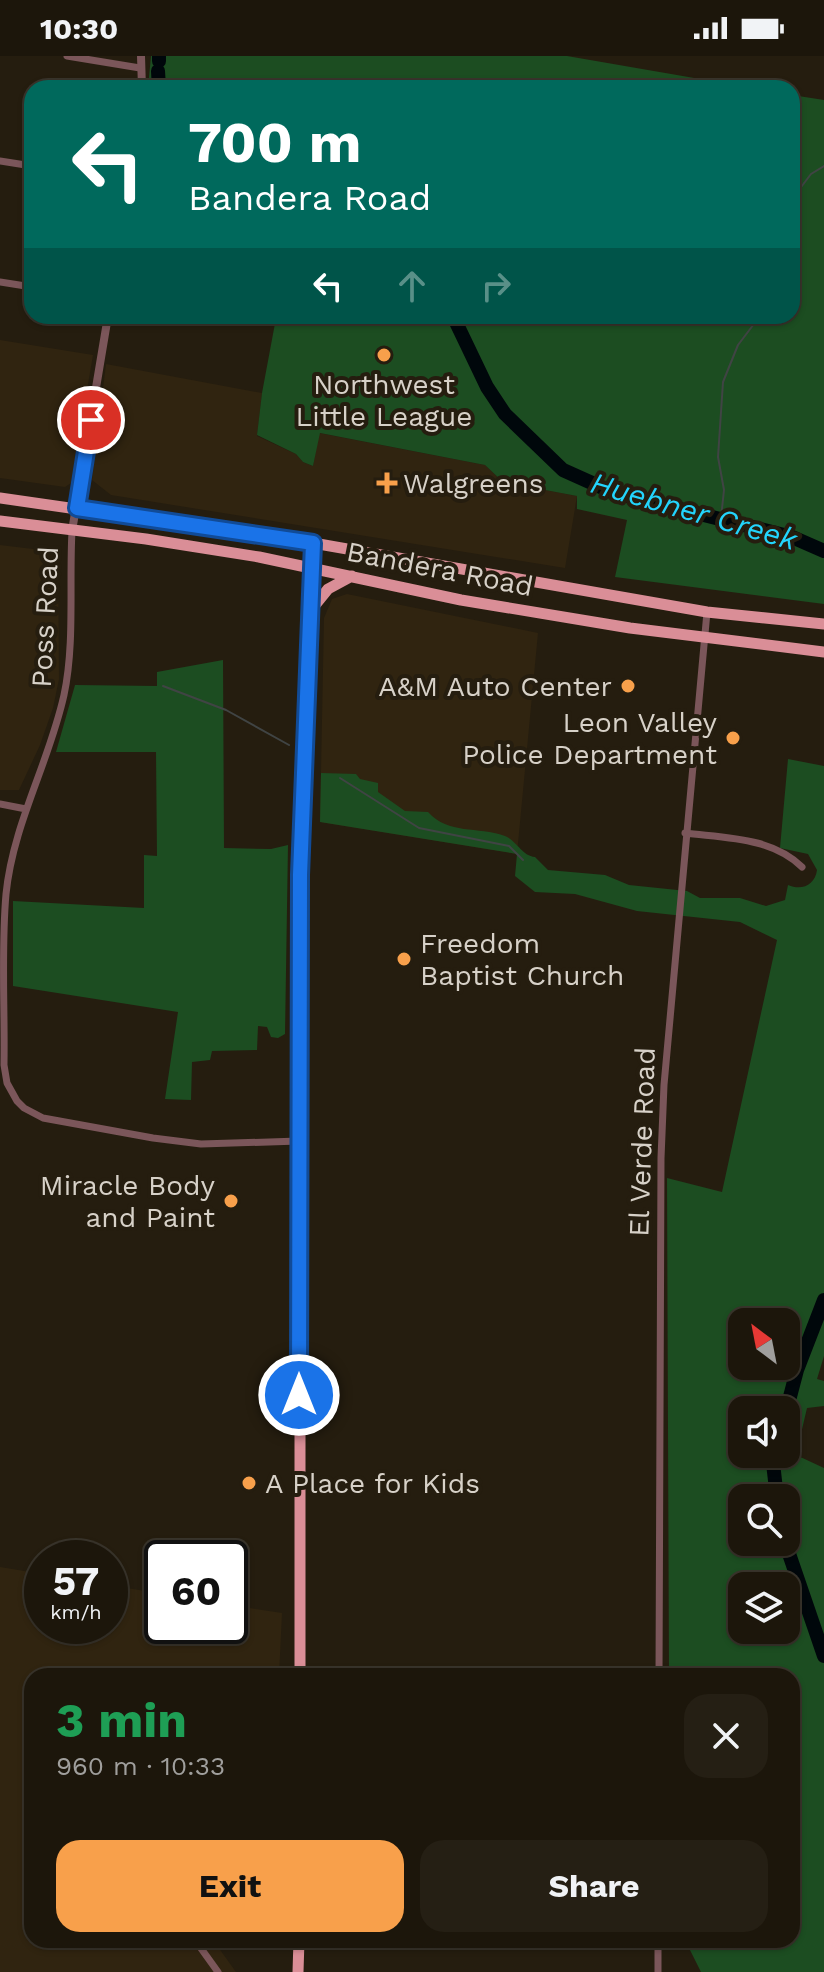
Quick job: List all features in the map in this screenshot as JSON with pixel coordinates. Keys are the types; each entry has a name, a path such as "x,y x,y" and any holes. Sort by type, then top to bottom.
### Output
{"main road":[{"name":"Bandera Road","path":"0,498 313,543 707,612 824,624"},
{"name":"Bandera Road","path":"0,521 186,546 312,568 461,600 705,639 824,652"},
{"path":"300,1668 300,875 313,543"},
{"path":"311,610 328,589 352,576"},
{"path":"298,1972 299,1948"}],"street":[{"path":"67,56 140,68"},
{"path":"141,56 141,80"},
{"path":"0,161 24,165"},
{"path":"0,282 24,286"},
{"name":"Poss Road","path":"107,324 72,531 65,692 55,733 26,809 6,895 4,1065 7,1083 24,1108 43,1118 200,1144 299,1141"},
{"name":"El Verde Road","path":"659,1668 664,1085 707,612"},
{"path":"0,804 26,809"},
{"path":"685,833 746,840 779,849 802,867"},
{"path":"201,1948 218,1972"},
{"path":"658,1948 658,1972"}],"shaded area":[{"path":"0,340 93,355 71,483 65,487 0,478"},
{"path":"106,364 262,393 257,436 296,454 303,462 313,466 319,433 485,465 503,482 577,496 565,568 111,495 92,480"},
{"path":"0,545 58,552 59,679 40,745 19,790 0,790"},
{"path":"347,594 538,633 517,854 320,822 324,618 332,599"},
{"path":"0,1567 24,1571 24,1644 128,1644 128,1588 144,1591 144,1644 248,1644 248,1608 282,1613 279,1668 24,1668 24,1948 219,1948 236,1972 0,1972"}],"green space":[{"path":"151,56 567,56 706,80 149,80"},
{"path":"800,96 824,100 824,604 615,577 627,520 577,509 577,496 503,482 485,465 320,433 313,466 257,435 275,324 800,324"},
{"path":"223,660 224,848 271,849 288,845 285,1034 278,1038 271,1037 267,1027 258,1026 257,1050 212,1051 210,1060 192,1062 191,1100 165,1099 178,1012 13,986 13,901 144,908 144,855 157,856 156,752 56,752 75,685 157,686 157,672"},
{"path":"788,759 824,766 824,1356 817,1379 824,1381 824,1406 807,1408 800,1438 800,1396 728,1396 728,1468 800,1468 800,1457 824,1468 824,1972 701,1972 689,1948 800,1948 800,1668 669,1668 667,1178 722,1192 777,940 740,922 637,911 575,894 535,892 515,876 517,854 320,822 321,773 356,774 360,779 378,783 378,792 405,811 428,812 454,827 505,836 548,870 605,875 629,885 687,891 700,898 740,898 766,906 785,900 788,885 807,885 814,880 817,870 808,854 780,848"}],"waterway":[{"name":"Huebner Creek","path":"159,56 159,61"},
{"name":"Huebner Creek","path":"158,71 159,80"},
{"path":"800,188 811,174 824,166"},
{"name":"Huebner Creek","path":"457,324 487,387 505,414 563,470 612,492 792,537 824,551"},
{"path":"721,518 724,490 718,457 723,382 738,345 754,324"},
{"path":"163,686 226,710 289,745"},
{"path":"340,778 419,828 509,846 523,860"},
{"name":"Huebner Creek","path":"790,1396 824,1300"},
{"name":"Huebner Creek","path":"774,1468 775,1484"},
{"name":"Huebner Creek","path":"790,1556 824,1656"}],"place":[{"name":"Northwest Little League","path":"384,355"},
{"name":"Walgreens","path":"387,483"},
{"name":"A&M Auto Center","path":"628,686"},
{"name":"Leon Valley Police Department","path":"733,738"},
{"name":"Freedom Baptist Church","path":"404,959"},
{"name":"Miracle Body and Paint","path":"231,1201"},
{"name":"A Place for Kids","path":"249,1483"}],"route":[{"path":"91,420 77,508 313,543 300,875 299,1395"}]}
